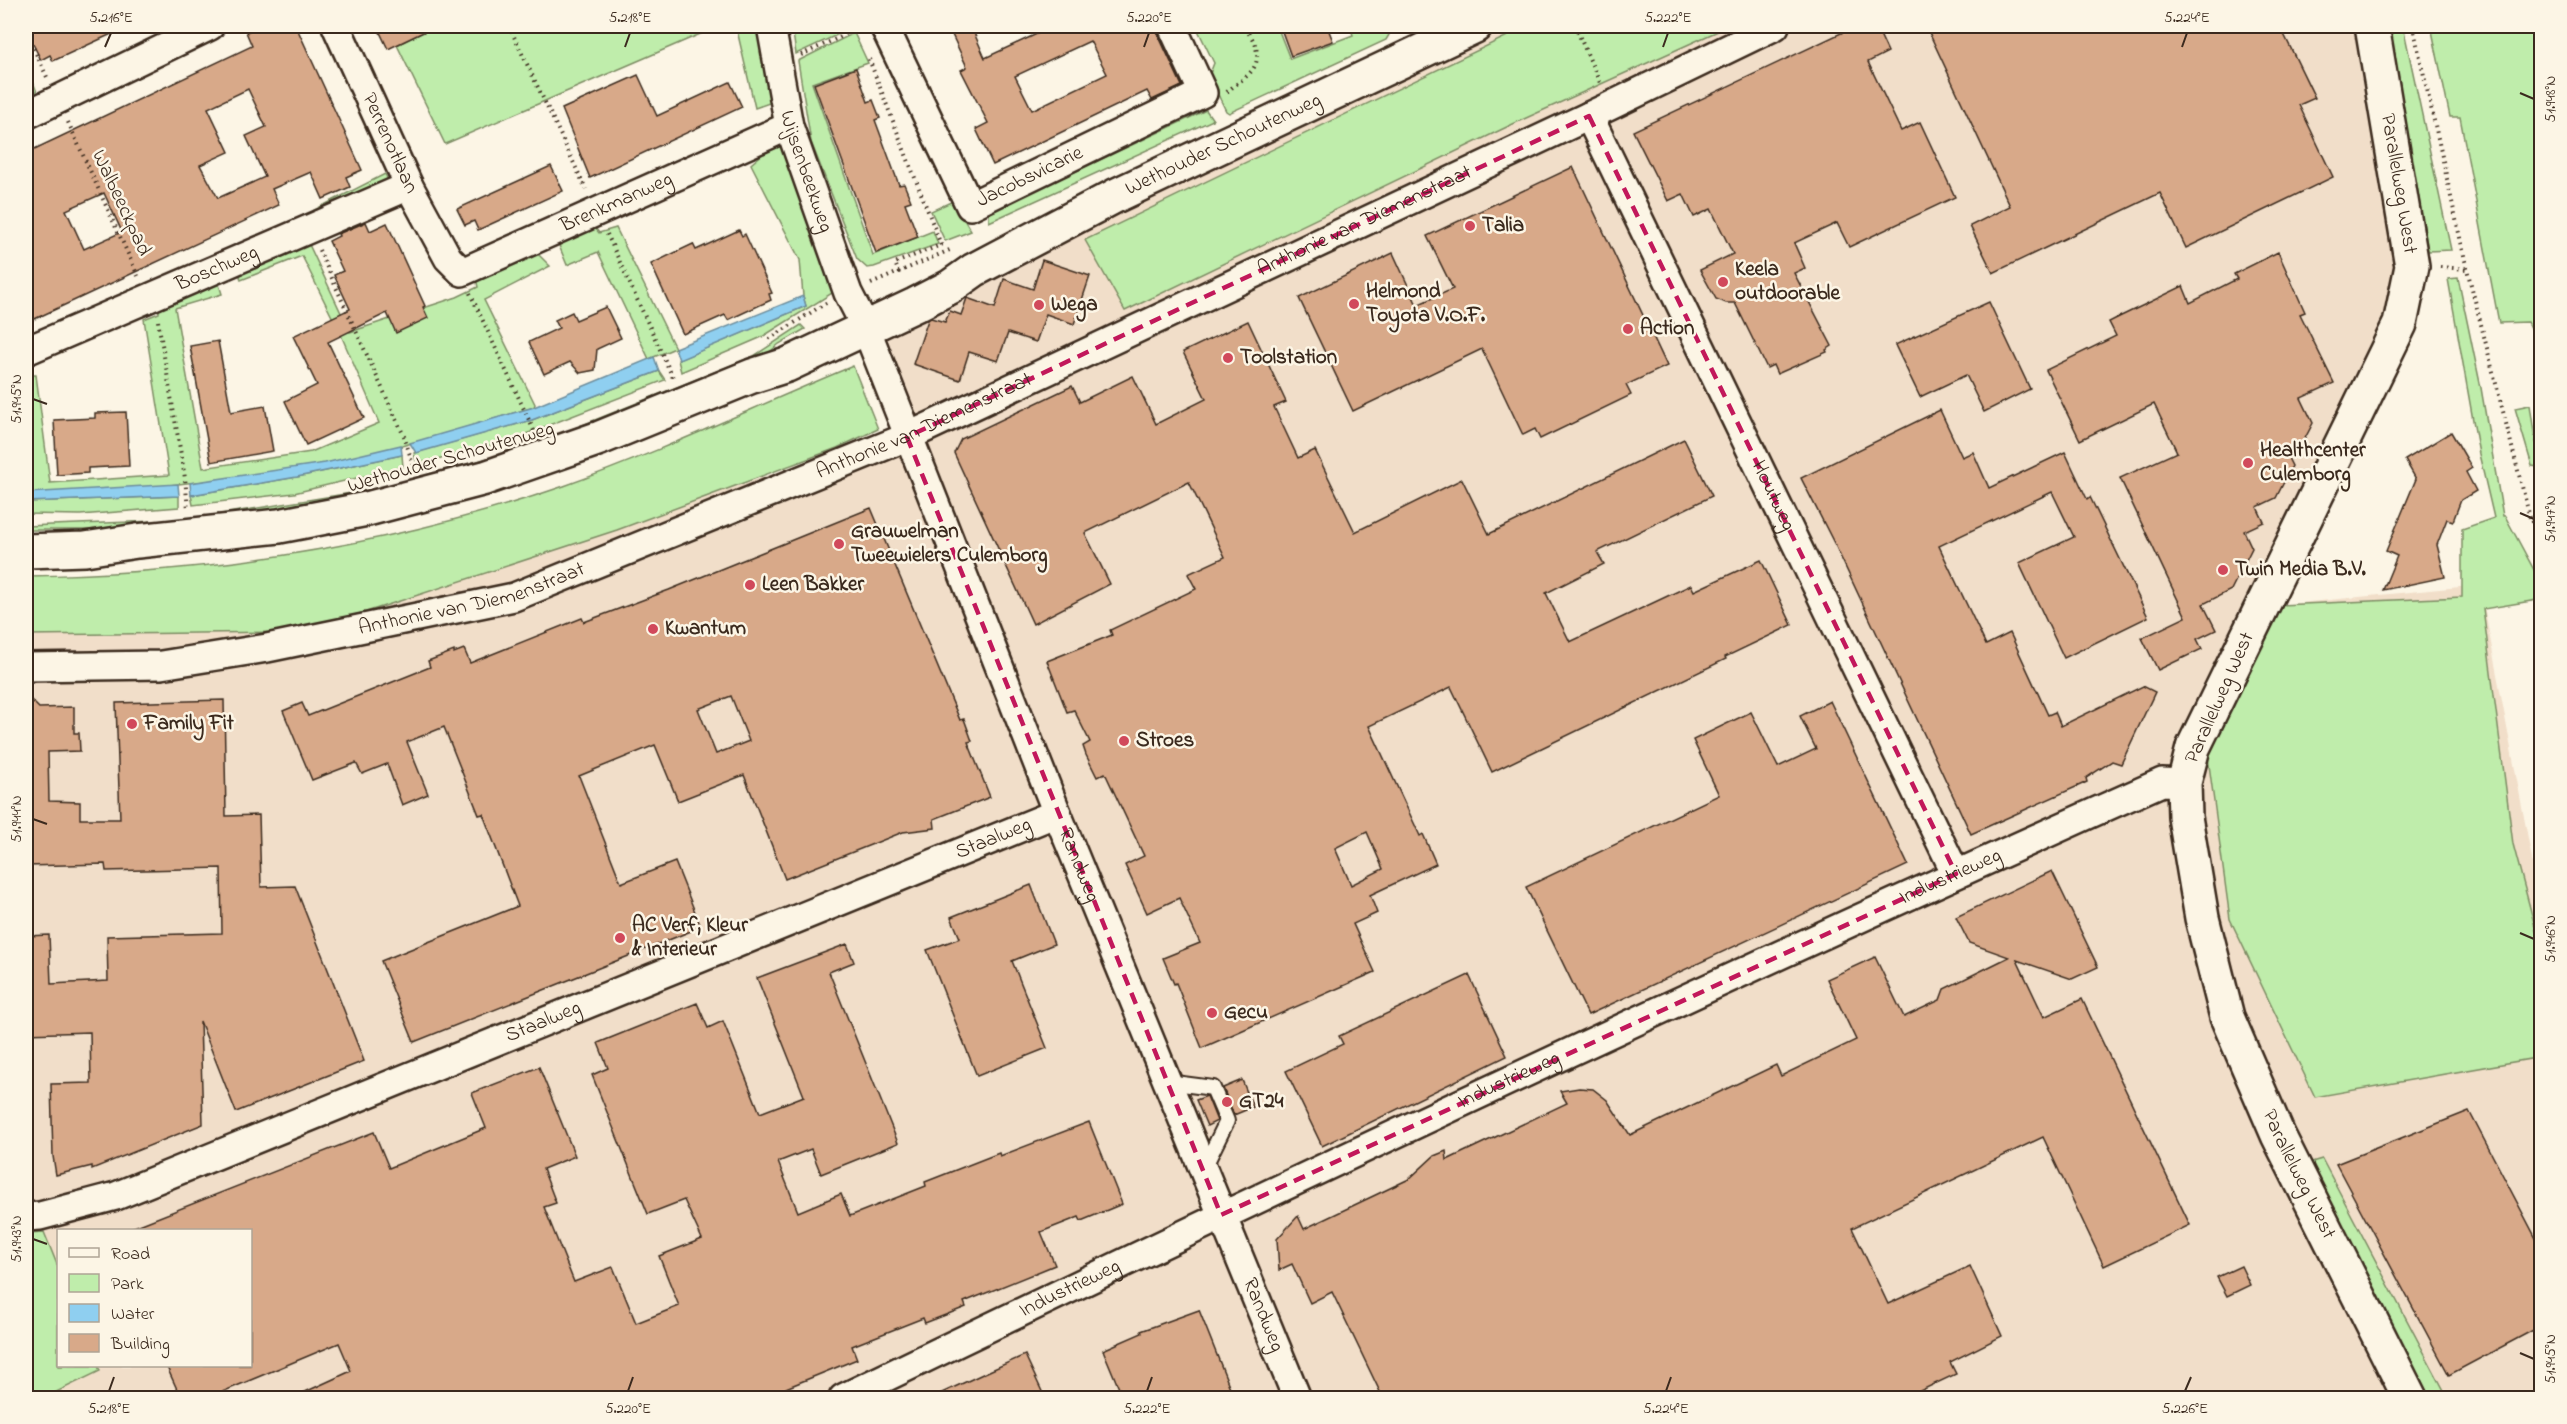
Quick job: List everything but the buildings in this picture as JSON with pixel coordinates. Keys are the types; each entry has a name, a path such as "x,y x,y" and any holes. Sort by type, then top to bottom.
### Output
{"street":[{"path":"26,116 210,26"},
{"name":"Perrenotlaan","path":"336,26 409,186 455,265"},
{"name":"Wijsenbeekweg","path":"771,26 789,126 857,310"},
{"name":"Jacobsvicarie","path":"884,26 970,206 1203,93 1172,26"},
{"name":"Wethouder Schoutenweg","path":"26,551 85,549 137,541 279,526 367,508 485,478 600,438 752,376 787,365 857,310 950,287 975,270 1115,196 1475,26"},
{"name":"Anthonie van Diemenstraat","path":"26,667 161,665 267,648 514,597 907,437 1775,26"},
{"name":"Parallelweg West","path":"2373,26 2412,266 2400,324 2193,748 2184,783 2185,818 2202,918 2227,1017 2278,1135 2410,1398"},
{"name":"Houtweg","path":"1599,111 1956,874"},
{"name":"Brenkmanweg","path":"455,265 789,126"},
{"name":"Boschweg","path":"26,351 309,227 409,186"},
{"name":"Randweg","path":"857,310 1057,813 1297,1398"},
{"name":"Wethouder Schoutenweg","path":"26,536 137,541"},
{"name":"Industrieweg","path":"843,1398 1221,1215 1956,874 2162,782 2184,783"},
{"name":"Staalweg","path":"26,1216 40,1216 116,1196 1057,813"}],"lane":[{"path":"1167,1082 1213,1088 1227,1121 1203,1170"}],"path":[{"path":"778,63 797,57 865,26"},
{"path":"1222,97 1254,68 1256,61 1257,51 1254,40 1241,26"},
{"path":"1575,26 1599,111"},
{"path":"2413,26 2467,269 2530,522 2541,520"},
{"path":"856,30 861,40"},
{"name":"Walbeeckpad","path":"26,32 159,322 187,500"},
{"path":"866,51 941,245 895,263 899,273"},
{"path":"309,227 404,436 410,459"},
{"path":"455,265 530,425"},
{"path":"764,342 818,307 857,310"},
{"path":"662,352 671,372"},
{"path":"665,387 676,383"},
{"name":"Wethouder Schoutenweg","path":"526,440 537,436"}],"highlighted area":[{"path":"1589,116 1956,874 1221,1215 907,437"}],"shaded area":[{"path":"1512,26 2365,26 2419,275 2278,605 2480,585 2541,907 2541,1398 26,1398 26,635 288,632 912,429 883,322"}],"green space":[{"path":"435,26 719,26 445,144 397,45"},
{"path":"736,26 763,26 775,101 755,108"},
{"path":"792,26 850,26 852,28 796,54"},
{"path":"1196,26 1277,26 1290,59 1353,35 1350,26 1385,26 1389,35 1386,40 1229,113 1209,76 1214,63"},
{"path":"1528,26 1729,26 1513,124 1125,311 1085,240"},
{"path":"2389,26 2403,26 2451,250 2428,251"},
{"path":"2431,26 2541,26 2541,348 2528,322 2499,323 2460,117 2450,117"},
{"path":"854,33 868,63 812,83 873,255 933,231 938,244 867,268 857,259 811,142 798,61"},
{"path":"26,63 38,95 26,100"},
{"path":"1206,110 1213,120 989,222 989,212"},
{"path":"779,140 824,246 837,290 762,337 681,372 678,360 806,306 800,260 751,164"},
{"path":"385,174 389,182 317,217 314,210"},
{"path":"953,201 971,231 945,241 931,211"},
{"path":"592,224 599,233 616,228 675,348 649,359 598,252 567,265 558,243"},
{"path":"305,236 350,332 457,297 478,287 475,274 536,252 550,266 484,300 535,404 534,407 403,446 323,464 249,476 175,484 26,493 26,375 36,375 50,483 169,475 144,319 159,313 159,298 217,278 222,294 175,308 203,468 311,452 379,423 341,335 302,256 241,280 238,268"},
{"path":"2458,278 2481,388 2503,516 2541,583 2536,587 2537,600 2483,609 2513,844 2541,949 2541,1057 2315,1097 2230,919 2207,750 2277,605 2462,597 2462,529 2494,518 2479,454 2448,279"},
{"path":"801,325 805,329 779,344 758,362 625,416 425,480 213,523 117,530 26,530 26,526 183,520 376,489 507,453 570,430 754,356"},
{"path":"853,366 878,429 837,448 617,530 366,612 288,632 26,635 26,576 163,570 231,562 298,553 433,525 499,507 601,472"},
{"path":"659,371 665,380 508,441 417,464 414,453 532,420"},
{"path":"2530,405 2539,467 2532,466 2515,408"},
{"path":"402,455 403,467 294,493 193,505 191,495 297,477"},
{"path":"179,496 179,507 80,515 26,514 26,502"},
{"path":"2322,1159 2448,1398 2428,1398 2348,1257 2305,1164"},
{"path":"44,1232 57,1264 57,1367 98,1367 100,1371 44,1398 26,1398 26,1233"}],"water":[{"path":"803,296 806,306 679,360 675,348"},
{"path":"654,357 659,371 532,420 416,453 410,443 534,407"},
{"path":"401,445 402,455 297,477 191,495 190,483 325,463"},
{"path":"178,484 179,496 26,502 26,493"}],"place":[{"name":"Talia","path":"1470,226"},
{"name":"Keela outdoorable","path":"1723,282"},
{"name":"Helmond Toyota V.O.F.","path":"1354,304"},
{"name":"Wega","path":"1039,305"},
{"name":"Action","path":"1628,329"},
{"name":"Toolstation","path":"1228,358"},
{"name":"Healthcenter Culemborg","path":"2248,463"},
{"name":"Grauwelman Tweewielers Culemborg","path":"839,544"},
{"name":"Twin Media B.V.","path":"2223,570"},
{"name":"Leen Bakker","path":"750,585"},
{"name":"Kwantum","path":"653,629"},
{"name":"Family Fit","path":"132,724"},
{"name":"Stroes","path":"1124,741"},
{"name":"AC Verf, Kleur & Interieur","path":"620,938"},
{"name":"Gecu","path":"1212,1013"},
{"name":"GT24","path":"1227,1102"}]}
